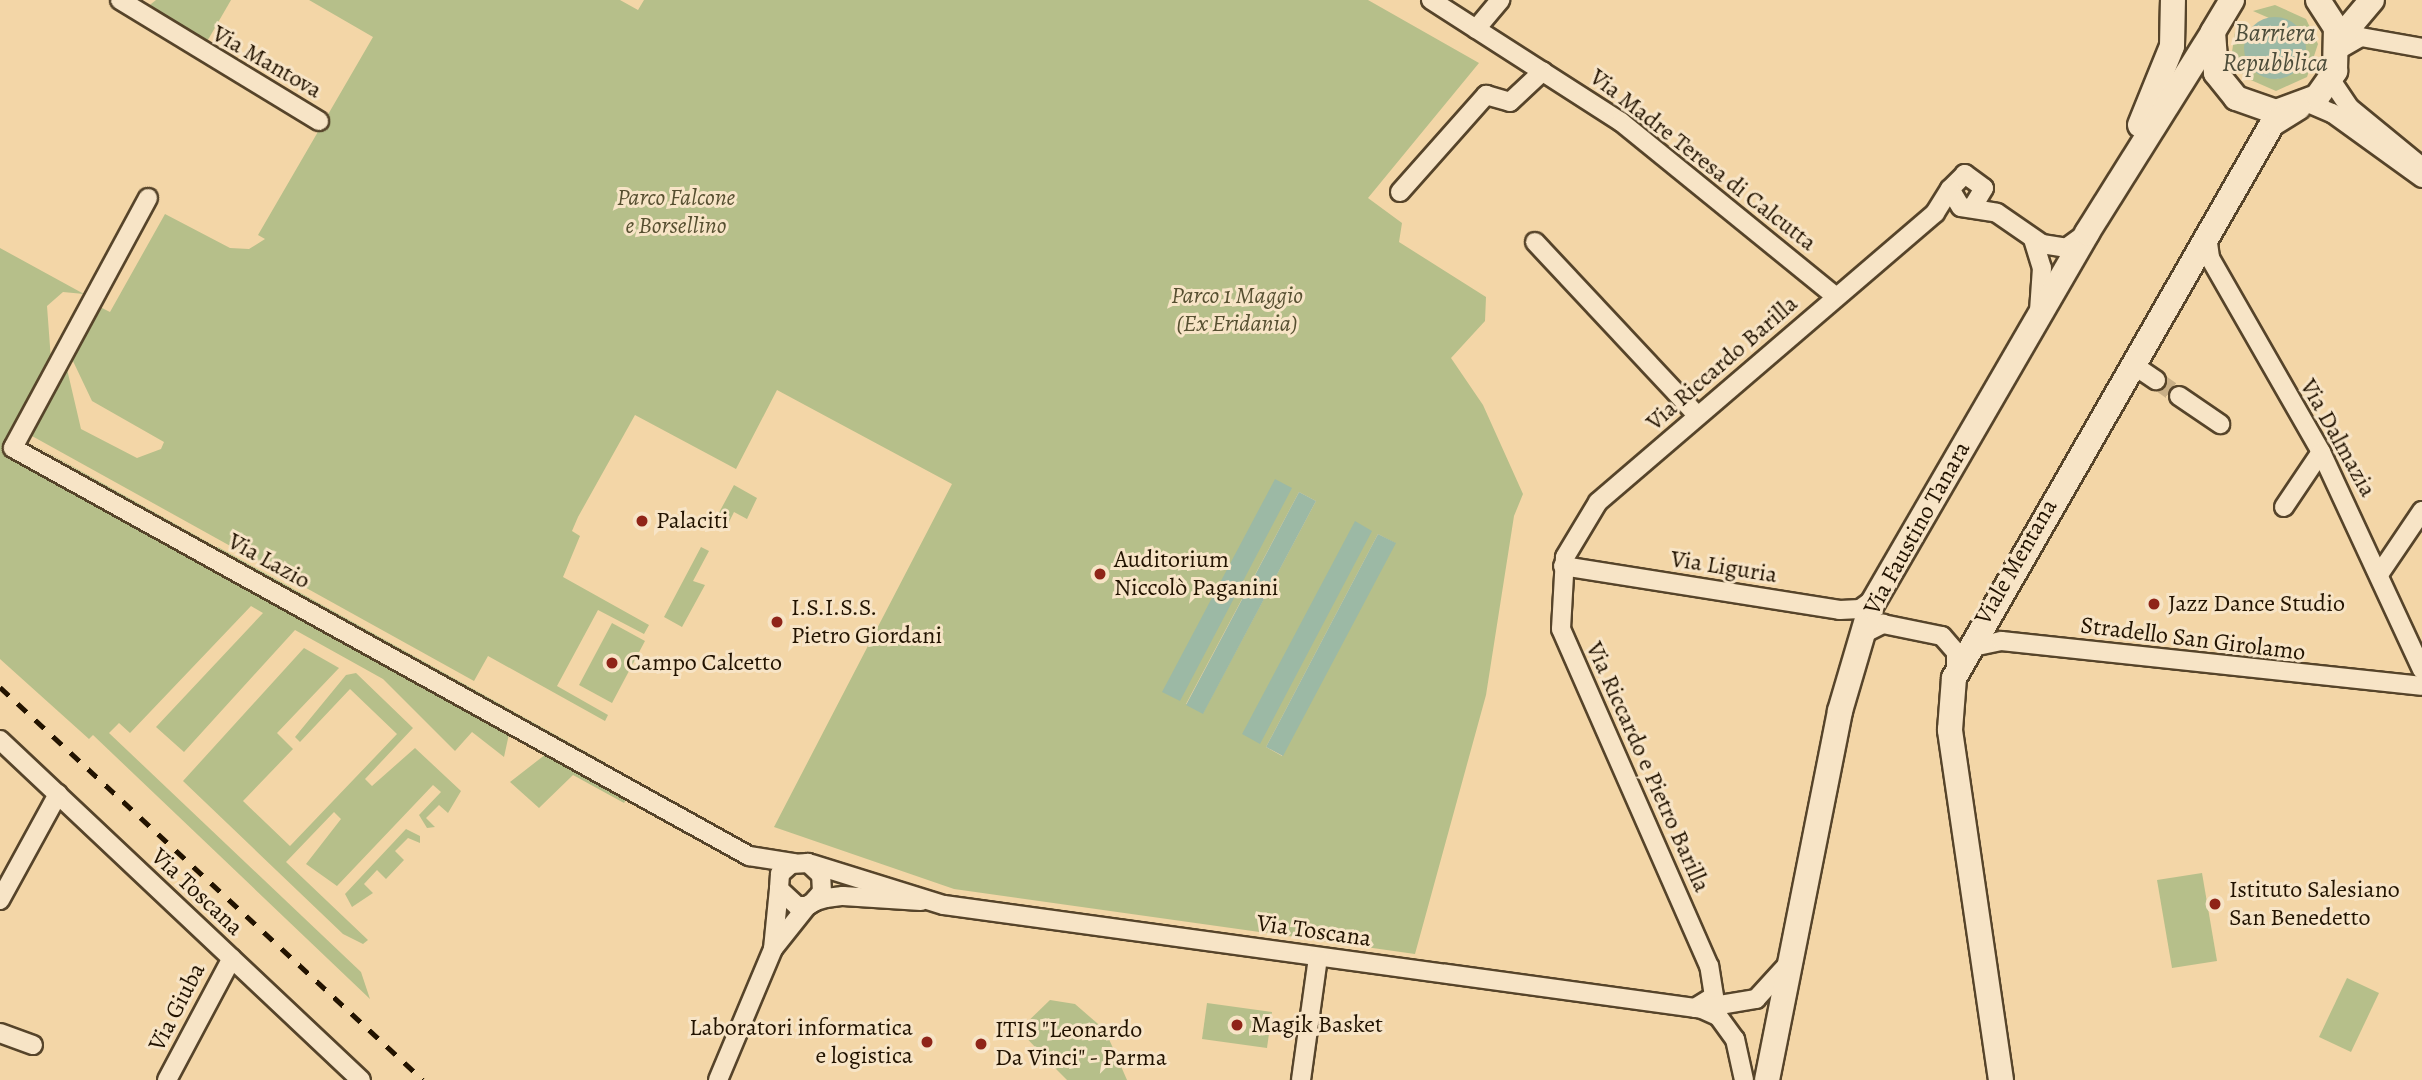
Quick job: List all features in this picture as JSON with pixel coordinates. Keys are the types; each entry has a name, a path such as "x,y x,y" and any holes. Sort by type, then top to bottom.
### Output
{"main road":[{"path":"2132,160 2172,46 2173,0"},
{"path":"2203,0 2213,33 2216,73 2235,99 2266,111 2303,106 2330,80 2339,44 2372,0"},
{"path":"2213,33 2232,0"},
{"path":"2318,0 2339,44"},
{"name":"Via Faustino Tanara","path":"1767,1080 1858,640 1874,599 2087,233 2213,33"},
{"name":"Viale Mentana","path":"2001,1080 1950,730 1960,661 2272,124 2303,106"}],"street":[{"name":"Via Mantova","path":"120,0 319,121"},
{"name":"Via Madre Teresa di Calcutta","path":"1431,0 1640,136 1836,297"},
{"path":"1476,29 1500,0"},
{"path":"2339,44 2356,37 2422,48"},
{"path":"1400,192 1486,95 1510,102 1543,71"},
{"path":"2330,80 2350,108 2422,167"},
{"path":"2303,106 2332,113 2422,178"},
{"path":"1998,214 1984,188 1968,174 1950,189 1966,208 1998,214 2033,239 2066,248 2087,233"},
{"path":"1966,208 1984,188"},
{"name":"Via Riccardo Barilla","path":"1563,566 1590,510 1935,213 1950,189"},
{"name":"Via Lazio","path":"148,198 13,448 749,856 778,887"},
{"name":"Via Riccardo Barilla","path":"1935,213 1966,208"},
{"name":"Via Dalmazia","path":"2208,234 2210,258 2321,452 2381,573 2422,670"},
{"path":"2033,239 2042,268 2036,319"},
{"path":"1535,242 1698,416"},
{"path":"2132,364 2156,380"},
{"path":"2179,396 2220,424"},
{"path":"2284,507 2321,452"},
{"path":"2381,573 2422,511"},
{"name":"Via Liguria","path":"1563,566 1846,611 1874,599"},
{"name":"Via Riccardo e Pietro Barilla","path":"1563,566 1561,629 1713,984 1730,1031"},
{"path":"1858,640 1867,628 1883,624 1936,634 1954,646 1960,661"},
{"name":"Stradello San Girolamo","path":"1960,661 1975,643 2001,641 2422,686"},
{"name":"Via Toscana","path":"0,740 361,1080"},
{"path":"0,900 58,794"},
{"name":"Via Lazio","path":"749,856 803,864"},
{"path":"718,1080 773,949 823,885 803,864 778,887 773,949"},
{"name":"Via Toscana","path":"803,864 926,902"},
{"path":"778,887 790,904 810,904"},
{"name":"Via Toscana","path":"810,904 843,896 926,902 1695,1008 1718,1016 1730,1031"},
{"name":"Via Toscana","path":"1695,1008 1720,1006 1762,995 1793,950"},
{"path":"1301,1080 1318,957"},
{"name":"Via Giuba","path":"167,1080 232,958"},
{"path":"1695,1008 1711,1000 1713,984"},
{"path":"1730,1031 1744,1080"},
{"path":"0,1033 33,1045"}],"green space":[{"path":"156,0 231,0 205,45 146,8"},
{"path":"309,0 620,0 638,10 644,0 1368,0 1479,63 1368,198 1402,223 1399,242 1486,297 1485,321 1451,358 1483,405 1523,494 1514,516 1486,695 1415,954 954,889 774,827 952,484 777,390 736,469 635,415 578,517 572,531 580,536 563,577 649,625 644,634 598,610 557,686 608,715 605,721 488,656 474,681 32,436 67,369 81,429 137,458 161,449 164,442 92,401 72,359 100,307 110,312 165,214 230,248 249,249 265,239 258,235 373,37","holes":["1299,492 1316,501 1203,713 1186,704","1378,534 1395,543 1282,756 1266,747"]},
{"path":"2275,5 2306,19 2318,44 2307,77 2276,91 2244,77 2232,52 2235,32 2277,79 2298,70 2305,56 2269,18 2253,11"},
{"path":"0,248 84,294 63,292 47,306 51,360 3,452 509,734 504,757 472,732 455,751 383,679 295,630 184,752 156,727 263,613 251,606 130,733 119,723 109,733 361,972 370,999 93,735 89,739 0,659"},
{"path":"27,441 213,545 212,548"},
{"path":"734,485 757,498 747,519 734,512 727,526 715,520"},
{"path":"218,547 606,763 605,766 216,550"},
{"path":"701,547 709,551 693,581 705,585 682,627 664,617"},
{"name":"Campo Calcetto","path":"612,623 645,641 612,703 579,685"},
{"path":"304,648 339,668 277,733 293,749 243,801 290,846 397,734 350,689 300,742 295,737 346,675 356,673 413,728 365,779 372,786 415,748 461,791 448,813 439,805 426,818 435,827 427,828 419,815 441,792 433,785 337,886 306,864 341,819 334,812 286,862 368,940 363,944 343,934 183,781"},
{"path":"546,754 627,798 624,803 573,775 539,808 510,782"},
{"path":"406,829 420,836 420,843 408,838 395,851 404,860 386,879 377,870 364,884 373,893 352,907 345,894"},
{"path":"2202,873 2217,961 2172,968 2157,880"},
{"path":"2347,978 2379,993 2351,1052 2319,1037"},
{"path":"1050,1000 1075,1004 1105,1030 1127,1080 1067,1080 1053,1066 1019,1030"},
{"name":"Magik Basket","path":"1207,1003 1272,1012 1267,1048 1202,1039"}],"water":[{"name":"Barriera Repubblica","path":"2275,17 2287,19 2297,26 2304,36 2304,60 2297,70 2287,77 2275,79 2263,77 2253,70 2246,60 2244,48 2246,36 2253,26 2263,19"},
{"path":"1275,479 1292,488 1180,701 1162,692"},
{"path":"1299,492 1316,501 1203,714 1186,705"},
{"path":"1355,521 1372,531 1260,744 1242,734"},
{"path":"1378,534 1396,543 1283,756 1266,747"}],"tunnel":[{"path":"2156,380 2179,396"}],"railway":[{"path":"0,687 423,1080"}],"place":[{"name":"Palaciti","path":"642,521"},
{"name":"Auditorium Niccolò Paganini","path":"1100,574"},
{"name":"Jazz Dance Studio","path":"2154,604"},
{"name":"I.S.I.S.S. Pietro Giordani","path":"777,622"},
{"name":"Campo Calcetto","path":"612,663"},
{"name":"Istituto Salesiano San Benedetto","path":"2215,904"},
{"name":"Magik Basket","path":"1237,1025"},
{"name":"Laboratori informatica e logistica","path":"927,1042"},
{"name":"ITIS \"Leonardo Da Vinci\" - Parma","path":"981,1044"}],"park label":[{"name":"Parco Falcone e Borsellino","path":"676,212"},
{"name":"Parco 1 Maggio (Ex Eridania)","path":"1237,310"}]}
